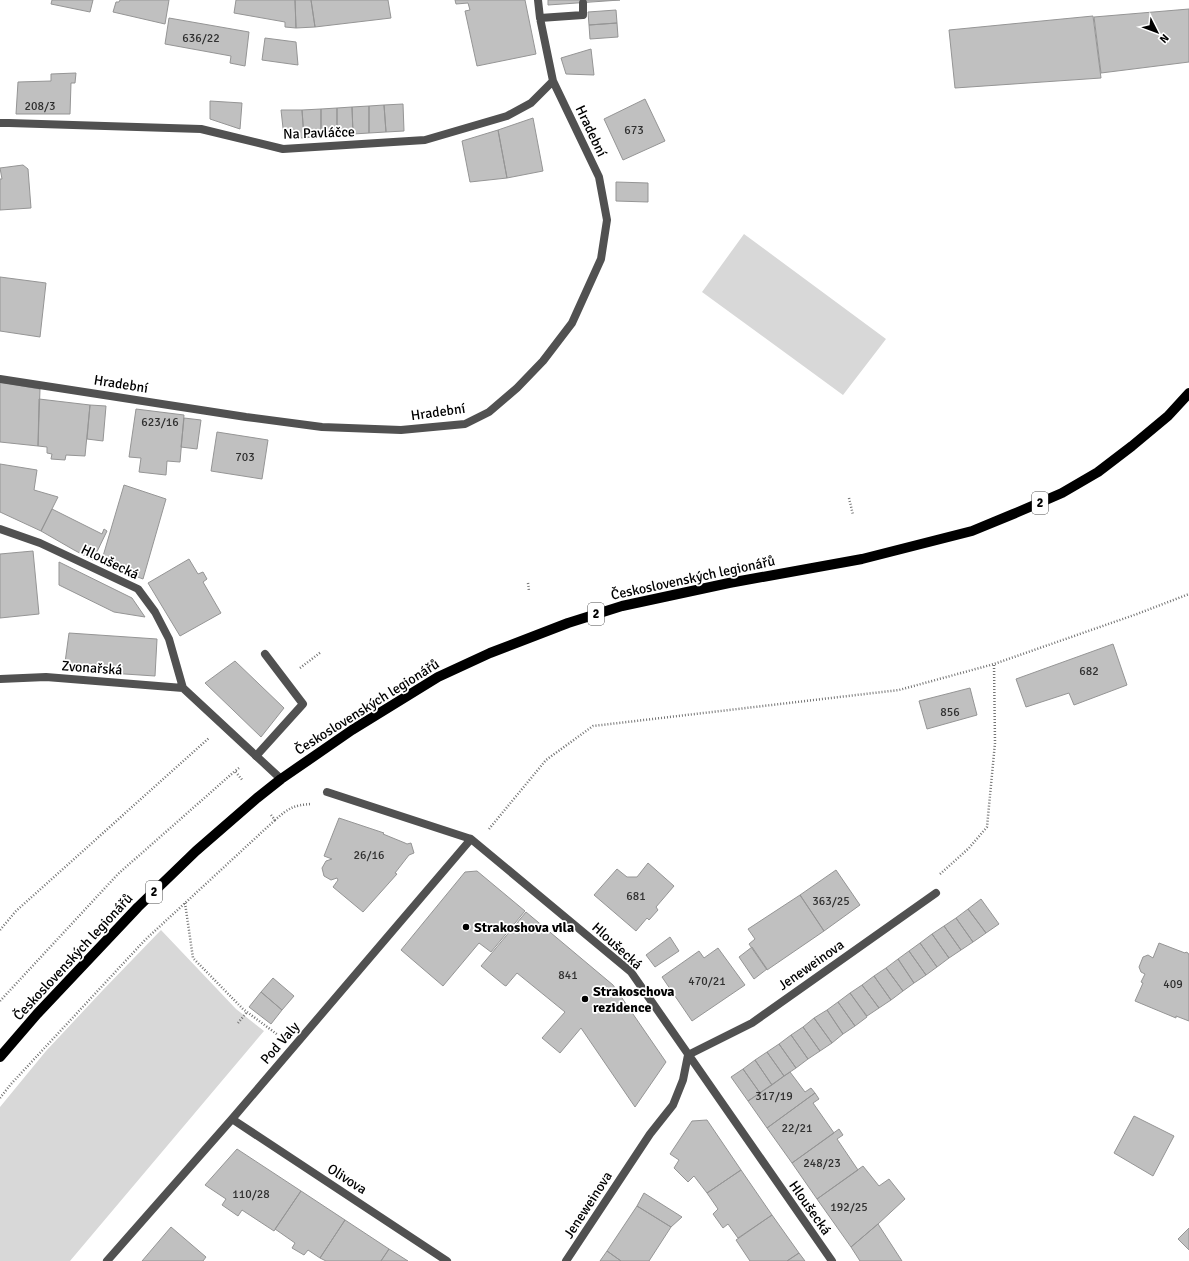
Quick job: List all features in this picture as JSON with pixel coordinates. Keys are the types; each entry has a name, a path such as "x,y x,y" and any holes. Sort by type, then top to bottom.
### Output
{"main road":[{"name":"Československých legionářů","path":"0,1057 37,1014 138,907 196,851 257,798 281,779 352,730 438,677 490,653 568,623 622,606 729,583 862,559 972,531 1062,493 1098,472 1168,416 1189,393"}],"street":[{"name":"Hradební","path":"0,379 246,417 322,427 401,430 465,424 489,412 517,388 543,361 572,323 601,259 607,220 599,177 553,81 540,18 538,0"},
{"path":"540,18 583,14 583,3"},
{"name":"Na Pavláčce","path":"0,123 201,129 283,149 424,140 507,116 531,103 553,81"},
{"name":"Hloušecká","path":"0,529 40,543 138,589 155,612 169,639 183,688"},
{"name":"Československých legionářů","path":"256,756 303,704 265,654"},
{"name":"Zvonařská","path":"0,679 46,677 183,688"},
{"path":"183,688 281,779"},
{"name":"Hloušecká","path":"327,792 471,839 631,972 832,1261"},
{"name":"Pod Valy","path":"107,1261 232,1119 471,839"},
{"name":"Jeneweinova","path":"566,1261 650,1134 673,1105 683,1080 688,1055 752,1023 936,894"},
{"name":"Olivova","path":"232,1119 447,1261"}],"path":[{"path":"849,498 853,515"},
{"path":"528,584 529,591"},
{"path":"471,839 489,829 546,760 593,726 899,690 994,664 1137,614 1189,594"},
{"path":"317,655 321,652"},
{"path":"936,894 938,875 969,848 987,827 995,743 994,664"},
{"path":"0,930 16,911 223,725"},
{"path":"0,1001 118,874 235,771"},
{"path":"0,1098 145,940 275,820"},
{"path":"185,902 194,958 247,1012 283,1039"},
{"path":"238,1023 247,1012"}],"shaded area":[{"path":"744,234 886,339 843,395 702,292"},
{"path":"161,930 236,1009 264,1031 70,1261 0,1261 0,1107 46,1051"}],"building":[{"path":"52,0 93,0 90,12 51,4"},
{"path":"120,0 169,0 165,24 113,12 116,2 119,2"},
{"path":"236,0 295,0 296,28 285,27 285,22 234,13"},
{"path":"295,0 311,0 315,27 296,28"},
{"path":"311,0 388,0 391,18 315,27"},
{"path":"455,0 525,0 536,54 477,66 465,11 470,10 468,3 456,4"},
{"path":"548,0 620,0 548,5"},
{"path":"1189,9 1189,62 1101,73 1094,17"},
{"path":"616,10 617,23 589,25 588,12"},
{"path":"1093,16 1101,78 955,88 949,30"},
{"path":"169,18 249,32 245,66 230,63 231,56 165,44"},
{"path":"617,23 618,37 590,39 589,25"},
{"path":"265,38 296,42 298,65 262,60"},
{"path":"591,49 594,75 566,74 561,58"},
{"path":"76,73 75,83 71,83 70,114 16,114 18,82 51,81 51,74"},
{"path":"645,99 665,141 623,160 604,119"},
{"path":"210,101 242,103 240,129 210,119"},
{"path":"403,104 404,131 386,132 384,105"},
{"path":"384,105 386,132 369,133 369,106"},
{"path":"369,106 369,133 353,134 352,107"},
{"path":"352,107 353,134 337,135 337,108"},
{"path":"337,108 337,135 321,136 321,109"},
{"path":"321,109 321,136 304,138 302,110"},
{"path":"281,110 302,110 304,138 284,137"},
{"path":"533,118 543,171 507,178 498,130"},
{"path":"498,130 507,178 470,182 462,141"},
{"path":"23,165 28,169 31,208 0,210 0,179 2,179 0,168"},
{"path":"616,182 648,183 648,202 616,201"},
{"path":"0,277 46,283 40,337 0,331"},
{"path":"0,382 40,389 38,446 0,442"},
{"path":"39,399 90,405 85,456 66,455 65,460 51,459 52,454 47,453 47,447 38,446"},
{"path":"90,405 106,406 103,441 87,439"},
{"path":"136,409 184,415 180,462 167,461 166,475 139,472 141,458 129,457"},
{"path":"184,418 201,420 197,449 181,447"},
{"path":"217,432 268,440 262,479 211,471"},
{"path":"0,464 37,470 34,490 58,497 41,531 0,512"},
{"path":"124,485 166,499 143,579 101,563"},
{"path":"52,509 102,534 104,529 107,531 93,560 41,531"},
{"path":"33,551 39,614 0,618 0,554"},
{"path":"189,559 198,574 203,572 207,579 203,582 221,613 180,636 148,583"},
{"path":"59,562 132,598 145,617 114,612 59,585"},
{"path":"69,633 157,639 155,676 64,670"},
{"path":"1113,644 1127,685 1074,705 1069,693 1026,707 1016,679"},
{"path":"235,661 284,708 261,737 205,683"},
{"path":"970,688 977,715 927,729 919,701"},
{"path":"339,818 384,833 383,834 407,844 411,843 414,853 409,855 395,873 397,874 363,912 333,887 338,880 337,878 331,880 324,876 322,868 326,861 332,859 324,856"},
{"path":"648,863 674,886 656,907 658,910 649,920 647,918 636,931 594,895 617,869 627,877 637,877"},
{"path":"836,870 860,905 824,931 800,895"},
{"name":"Strakoshova vila","path":"477,871 525,911 491,952 479,943 443,986 401,950 465,872"},
{"path":"800,895 824,931 767,970 749,944 755,939 748,929"},
{"path":"981,899 999,924 986,933 968,909"},
{"path":"968,909 986,933 973,942 956,918"},
{"name":"Strakoschova rezidence","path":"526,912 613,985 666,1062 635,1107 581,1028 560,1053 542,1038 565,1012 517,973 506,986 481,966"},
{"path":"956,918 973,942 961,950 944,926"},
{"path":"944,926 961,950 949,958 932,934"},
{"path":"932,934 949,958 937,967 920,943"},
{"path":"670,937 679,951 655,967 646,955"},
{"path":"920,943 937,967 926,975 909,951"},
{"path":"1159,943 1185,953 1186,952 1189,955 1189,1021 1176,1016 1176,1018 1135,1001 1143,983 1141,982 1145,974 1141,972 1139,967 1143,957 1148,955 1153,958"},
{"path":"752,947 767,969 754,979 739,957"},
{"path":"718,948 745,985 692,1021 662,977 699,951 704,958"},
{"path":"909,951 926,975 914,983 898,959"},
{"path":"898,959 914,983 903,991 886,968"},
{"path":"886,968 903,991 891,1000 874,976"},
{"path":"874,976 891,1000 879,1008 862,985"},
{"path":"273,978 294,996 282,1010 261,992"},
{"path":"862,985 879,1008 867,1016 850,993"},
{"path":"261,992 282,1010 271,1024 249,1007"},
{"path":"850,993 867,1017 855,1026 838,1002"},
{"path":"838,1002 855,1026 843,1034 827,1010"},
{"path":"827,1010 843,1034 832,1043 814,1018"},
{"path":"814,1018 832,1043 820,1051 803,1027"},
{"path":"803,1027 820,1051 808,1059 791,1035"},
{"path":"791,1035 808,1059 796,1068 779,1044"},
{"path":"779,1044 796,1068 784,1076 767,1052"},
{"path":"767,1052 784,1076 772,1085 755,1060"},
{"path":"755,1060 772,1085 760,1093 743,1069"},
{"path":"743,1069 760,1093 748,1101 731,1077"},
{"path":"790,1072 805,1092 811,1088 815,1093 767,1128 748,1101"},
{"path":"815,1093 819,1099 813,1103 834,1133 792,1163 767,1128"},
{"path":"1134,1116 1174,1136 1153,1176 1114,1153"},
{"path":"707,1120 741,1170 707,1193 694,1176 688,1182 674,1168 679,1160 670,1154 692,1121"},
{"path":"839,1129 843,1135 837,1139 858,1170 817,1199 792,1163"},
{"path":"237,1149 301,1191 274,1231 242,1210 238,1216 222,1205 226,1199 205,1185"},
{"path":"863,1166 879,1186 889,1179 905,1199 851,1247 817,1199"},
{"path":"741,1170 772,1215 738,1238 728,1224 723,1228 713,1214 718,1209 707,1193"},
{"path":"301,1191 345,1220 320,1258 308,1250 304,1255 292,1248 295,1243 275,1229"},
{"path":"644,1193 682,1217 671,1227 637,1206"},
{"path":"637,1206 671,1227 649,1261 621,1261 607,1251"},
{"path":"772,1215 799,1253 787,1261 750,1261 736,1240"},
{"path":"345,1220 389,1249 381,1261 326,1261 320,1258"},
{"path":"878,1224 902,1261 860,1261 851,1247"},
{"path":"171,1227 206,1257 203,1261 142,1261"},
{"path":"1189,1228 1189,1250 1178,1239"},
{"path":"389,1249 408,1261 381,1261"},
{"path":"607,1251 621,1261 600,1261"},
{"path":"799,1253 805,1261 787,1261"}],"place":[{"name":"Strakoshova vila","path":"466,927"},
{"name":"Strakoschova rezidence","path":"585,999"}]}
